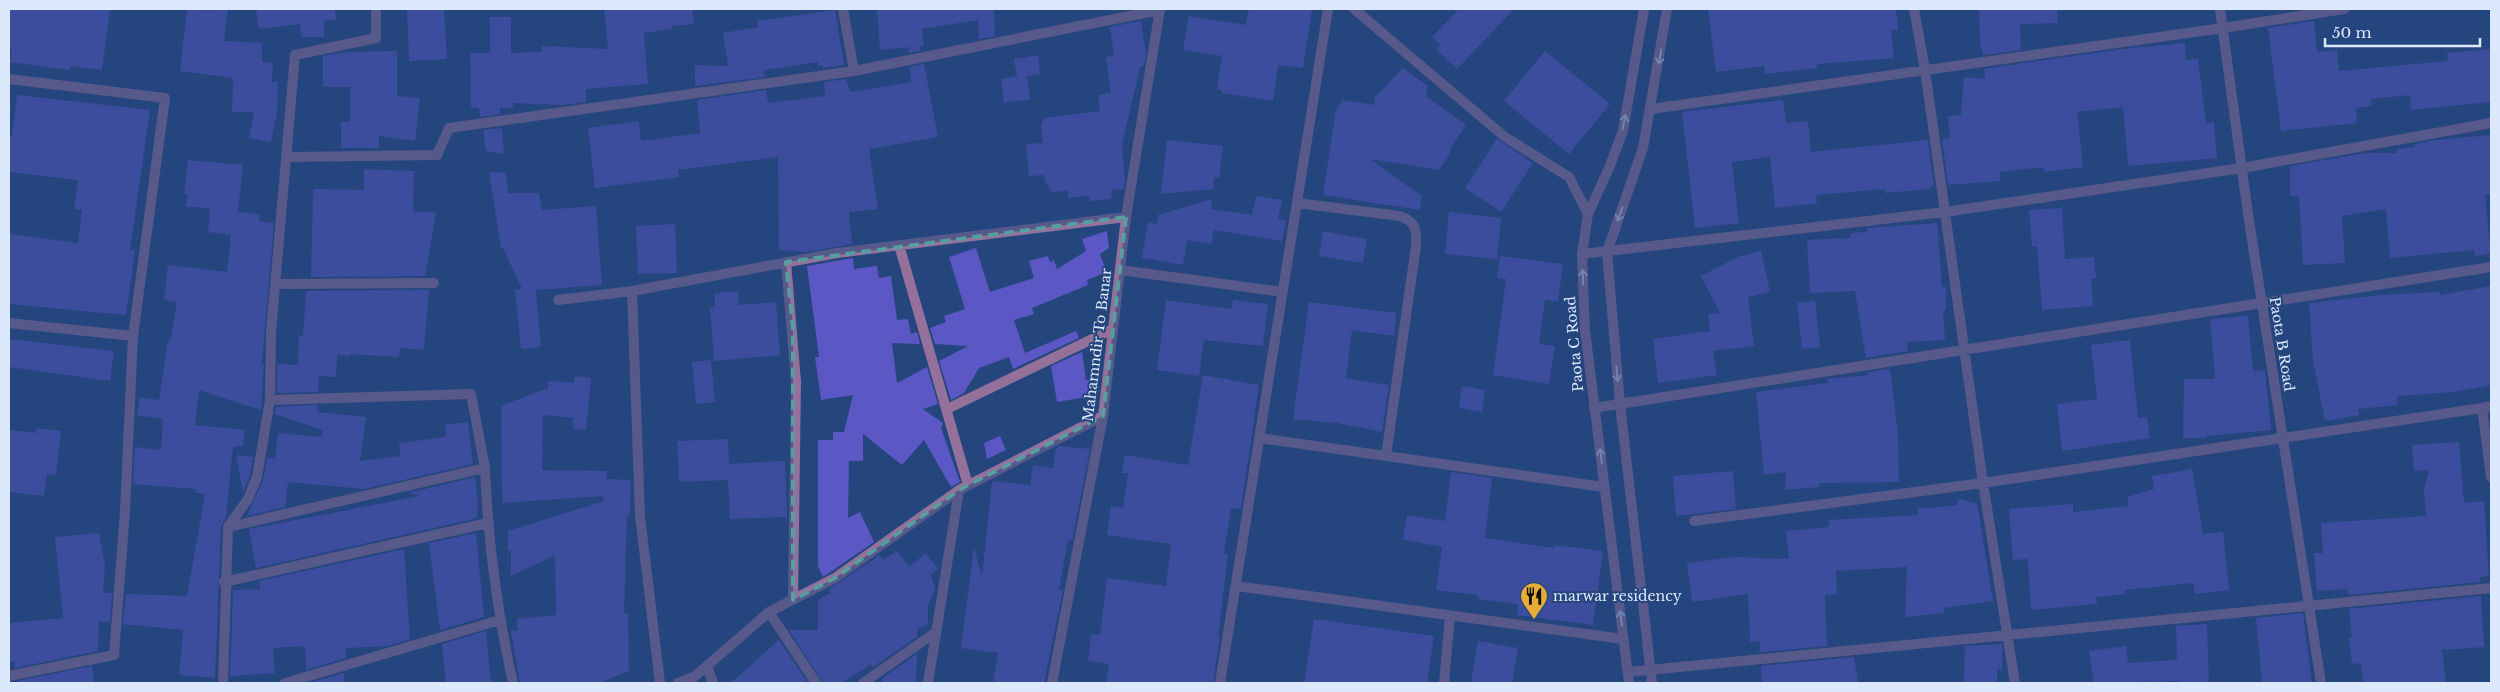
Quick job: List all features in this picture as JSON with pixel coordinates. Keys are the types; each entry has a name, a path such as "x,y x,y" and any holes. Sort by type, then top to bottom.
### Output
{"street":[{"path":"223,683 224,582 228,527 248,499 258,477 270,400 271,332 295,55 376,38 376,9"},
{"path":"843,9 854,71"},
{"path":"1220,683 1328,9"},
{"path":"1354,9 1505,137 1569,178 1588,214"},
{"name":"Paota C Road","path":"1629,683 1585,330 1582,254 1588,214 1623,131 1644,9"},
{"path":"1652,683 1620,404 1607,252 1636,172 1651,109 1666,9"},
{"path":"1914,9 1925,70 1983,483 2015,683"},
{"name":"Paota B Road","path":"2220,9 2262,305 2321,683"},
{"path":"1651,109 2223,28 2344,9"},
{"path":"287,157 437,155 449,128 854,71 1160,10"},
{"name":"Mahamndir To Banar","path":"1052,683 1103,416 1126,217 1160,10"},
{"path":"9,79 165,98 133,336 125,511 114,655 9,676"},
{"path":"1582,254 1945,212 2242,168 2491,123"},
{"path":"1297,203 1400,216 1410,220 1417,232 1386,456"},
{"path":"558,300 632,291 837,253 1126,217"},
{"path":"899,245 947,409 964,487 928,683"},
{"path":"786,262 796,382 793,600"},
{"path":"1594,408 2262,305 2491,267"},
{"path":"1120,270 1282,292"},
{"path":"275,284 434,283"},
{"path":"632,291 640,516 660,683"},
{"path":"9,322 133,336"},
{"path":"947,409 1113,329"},
{"path":"270,400 472,394 485,468 488,523 500,620 513,683"},
{"path":"1694,521 1983,483 2487,407 2491,477"},
{"path":"678,683 694,677 769,612 835,578 964,487 1103,416"},
{"path":"1259,438 1604,487"},
{"path":"228,527 485,468"},
{"path":"224,582 488,523"},
{"path":"1236,586 1624,639"},
{"path":"1628,672 2309,604 2491,588"},
{"path":"769,612 816,683"},
{"path":"1444,683 1450,616"},
{"path":"285,683 500,620"},
{"path":"863,683 936,632"},
{"path":"707,666 714,683"}],"highlighted area":[{"path":"1126,217 1103,416 959,490 835,578 793,600 793,328 786,262"}],"building":[{"path":"9,9 110,9 102,70 71,66 70,70 10,62 12,47 9,47"},
{"path":"187,9 210,11 210,9 228,9 224,41 262,43 262,62 273,63 272,82 278,82 277,113 271,142 249,138 254,112 232,112 233,78 180,71"},
{"path":"256,9 335,9 336,20 324,21 324,37 301,37 300,24 259,29"},
{"path":"407,9 444,9 447,59 409,61"},
{"path":"604,9 692,9 694,24 672,26 672,29 644,33 648,84 586,89 586,102 562,105 513,103 513,108 500,108 500,114 480,117 479,108 471,108 470,53 490,53 490,17 511,17 511,53 542,52 542,46 608,49"},
{"path":"877,9 994,9 995,36 979,39 978,20 922,29 924,46 920,46 921,51 909,53 908,47 880,50"},
{"path":"1249,9 1312,9 1303,68 1278,65 1273,101 1222,93 1222,90 1217,89 1222,56 1183,50 1189,16 1246,25"},
{"path":"1459,9 1514,9 1457,69 1436,49 1440,45 1432,37"},
{"path":"1708,9 1896,9 1898,30 1891,30 1894,58 1817,64 1817,68 1765,74 1764,66 1716,72"},
{"path":"1979,9 2057,9 2058,23 2020,24 2021,50 1983,55 1980,43"},
{"path":"835,10 844,65 823,68 822,65 818,66 818,62 764,70 765,77 695,86 695,65 728,66 723,33 758,27 757,21"},
{"path":"1141,21 1146,55 1144,66 1140,67 1122,145 1124,189 1111,190 1112,199 1090,201 1089,196 1068,198 1068,191 1052,192 1045,182 1044,175 1029,176 1026,144 1043,143 1041,126 1044,118 1100,111 1098,95 1111,93 1106,57 1114,56 1110,27"},
{"path":"2314,21 2317,52 2337,50 2339,71 2448,61 2447,53 2491,49 2491,102 2411,110 2410,95 2371,99 2371,106 2356,108 2357,123 2281,131 2268,28"},
{"path":"2185,43 2186,60 2198,59 2206,123 2214,122 2217,158 2128,166 2123,107 2077,112 2083,167 2044,172 2043,167 2000,172 2000,181 1948,185 1942,139 1950,138 1948,116 1961,115 1964,77 1985,79 1984,69 2130,48"},
{"path":"397,51 397,96 420,98 415,141 379,136 379,148 341,148 341,122 350,122 350,87 323,87 323,56 345,52"},
{"path":"1545,51 1610,104 1569,154 1504,101"},
{"path":"1038,55 1040,74 1027,76 1030,99 1004,103 1001,79 1017,76 1014,59"},
{"path":"924,64 938,137 869,149 878,209 849,212 852,244 806,252 779,250 778,157 678,170 679,177 595,188 588,128 639,121 641,141 700,133 697,100 766,90 768,103 825,96 824,82 846,79 850,92 911,82 910,67"},
{"path":"1403,68 1428,86 1426,96 1466,125 1451,147 1450,154 1439,170 1370,159 1422,196 1420,210 1323,195 1336,110 1343,100 1374,105 1375,97"},
{"path":"17,95 150,110 130,250 135,250 126,315 9,304 9,234 78,243 82,210 74,209 78,180 9,172 9,136 12,136"},
{"path":"1783,100 1786,123 1808,121 1811,152 1928,140 1934,186 1930,187 1930,189 1885,193 1885,189 1816,195 1817,203 1775,208 1770,157 1732,162 1739,223 1695,228 1682,112"},
{"path":"502,128 504,154 486,151 483,130"},
{"path":"2491,135 2491,194 2485,195 2491,253 2475,256 2474,250 2390,258 2386,209 2342,216 2345,263 2303,265 2299,196 2290,196 2290,166 2366,153 2397,153 2397,149 2415,147 2415,144 2435,140"},
{"path":"1497,139 1533,163 1501,212 1465,188"},
{"path":"1167,140 1223,146 1219,178 1214,177 1213,189 1161,194"},
{"path":"188,160 243,165 238,212 259,214 259,221 274,223 262,364 264,364 261,410 199,390 195,425 245,430 243,446 233,447 226,517 221,527 215,678 179,675 183,630 123,624 126,594 187,596 205,494 195,493 196,489 133,484 135,447 161,450 163,419 137,415 140,397 159,400 168,341 170,342 177,302 164,300 168,265 227,272 231,235 208,232 210,209 186,206 187,194 184,194"},
{"path":"364,169 414,171 413,211 436,213 425,276 311,277 313,189 364,190"},
{"path":"489,172 506,173 508,193 539,193 542,210 596,206 602,285 536,290 541,347 521,349 515,290 522,289 503,248 501,248"},
{"path":"1256,196 1282,200 1278,219 1286,220 1282,241 1214,230 1211,244 1187,240 1183,265 1142,258 1148,222 1157,224 1158,215 1212,199 1211,209 1252,215"},
{"path":"2062,208 2065,259 2094,257 2096,278 2091,279 2093,306 2042,310 2037,246 2032,247 2029,210"},
{"path":"1449,212 1501,218 1497,259 1445,254"},
{"path":"1937,223 1942,287 1946,287 1946,310 1943,310 1945,340 1907,342 1908,351 1866,358 1855,291 1810,293 1807,240 1850,238 1850,233 1867,232 1867,228"},
{"path":"675,224 677,273 638,274 636,226"},
{"path":"1107,231 1109,248 1100,254 1107,272 1087,280 1088,285 1032,308 1034,314 1014,320 1025,353 1076,331 1079,338 1013,369 1009,357 979,368 964,393 951,400 939,361 968,346 935,344 930,328 946,322 944,316 965,309 949,257 976,248 990,292 1034,278 1029,261 1048,256 1050,262 1054,260 1057,269 1086,251 1082,239"},
{"path":"1323,231 1367,239 1363,263 1319,256"},
{"path":"1761,251 1770,292 1748,297 1754,346 1713,351 1717,375 1658,383 1653,339 1710,331 1708,314 1720,313 1701,276 1740,256"},
{"path":"1500,256 1563,264 1558,301 1545,300 1539,344 1555,346 1549,384 1493,375 1506,279 1497,278"},
{"path":"853,258 854,269 877,266 879,278 891,276 897,320 908,319 911,334 917,332 920,344 892,343 897,383 927,367 938,404 923,409 943,423 941,428 960,482 951,487 924,440 902,465 863,434 863,461 849,461 848,518 860,512 874,542 823,577 818,566 818,440 833,440 833,432 844,432 853,395 821,400 815,357 819,357 807,266"},
{"path":"2491,286 2491,385 2452,392 2397,396 2397,405 2358,409 2359,415 2325,421 2313,361 2309,303 2381,295 2440,292 2440,295"},
{"path":"429,290 424,350 400,348 399,357 337,355 336,377 319,376 318,392 277,393 277,364 298,365 299,335 303,336 306,291"},
{"path":"738,291 739,305 776,302 780,355 714,361 710,307 715,307 715,293"},
{"path":"1166,300 1232,309 1233,300 1268,304 1263,346 1204,340 1199,376 1157,370"},
{"path":"1815,301 1820,347 1802,349 1797,303"},
{"path":"1309,302 1396,313 1394,336 1352,330 1346,378 1389,385 1382,432 1337,423 1293,419"},
{"path":"2248,316 2253,371 2265,370 2271,430 2207,436 2206,438 2183,438 2184,379 2215,379 2210,319"},
{"path":"9,339 114,351 110,381 9,367"},
{"path":"2130,340 2138,418 2147,417 2150,438 2062,451 2057,404 2097,399 2091,345"},
{"path":"1082,352 1086,380 1099,378 1098,395 1057,402 1051,366"},
{"path":"711,360 715,402 696,404 692,362"},
{"path":"1890,369 1898,434 1899,482 1819,483 1819,487 1785,490 1786,472 1764,475 1756,392 1828,383 1827,379 1869,375 1868,372"},
{"path":"1203,375 1259,385 1241,509 1231,508 1224,553 1228,554 1218,636 1220,637 1213,683 1106,683 1109,664 1088,661 1091,634 1100,635 1107,578 1166,586 1171,544 1107,535 1111,506 1123,508 1128,473 1122,473 1125,455 1188,465"},
{"path":"575,376 591,378 586,430 573,429 573,418 543,415 542,470 607,471 606,479 631,480 630,515 627,515 624,613 628,613 629,671 599,683 520,683 511,631 518,630 517,619 556,615 555,555 511,576 511,550 508,551 508,531 604,501 603,496 502,503 501,406 548,388 548,381 574,383"},
{"path":"1462,386 1485,390 1482,412 1459,408"},
{"path":"317,405 317,412 366,417 360,461 400,456 399,443 446,437 445,425 468,422 473,464 364,489 288,482 285,507 247,516 263,480 267,458 275,459 278,433 322,437 323,430 275,414 276,407"},
{"path":"37,428 61,431 56,475 47,474 44,496 9,492 9,430 36,433"},
{"path":"1000,436 1006,450 987,459 984,443"},
{"path":"728,439 729,464 785,461 787,517 730,519 728,480 679,482 677,441"},
{"path":"2459,442 2464,503 2484,501 2489,576 2480,577 2480,582 2348,595 2347,589 2317,591 2314,553 2323,553 2321,523 2426,516 2424,490 2429,470 2414,471 2412,445"},
{"path":"1059,446 1090,449 1072,541 1068,540 1059,590 1063,590 1044,683 993,683 998,653 961,648 974,547 982,577 992,481 1030,485 1033,465 1053,468 1056,448"},
{"path":"236,455 253,457 250,475 243,493"},
{"path":"2192,469 2203,534 2223,532 2229,590 2195,594 2193,583 2125,590 2126,594 2096,597 2097,604 2031,610 2028,559 2013,560 2009,509 2073,504 2073,512 2129,506 2127,497 2154,489 2152,476"},
{"path":"1733,471 1736,509 1676,516 1673,476"},
{"path":"1451,472 1492,478 1485,538 1554,548 1554,545 1603,551 1593,625 1517,615 1518,604 1478,599 1478,595 1436,590 1442,547 1403,540 1407,515 1445,521"},
{"path":"475,477 478,504 477,517 474,519 256,568 249,529 420,496 408,493"},
{"path":"1957,499 1977,503 1993,601 1944,608 1944,613 1905,617 1907,567 1836,571 1837,594 1825,595 1827,646 1760,652 1760,641 1750,642 1748,594 1692,602 1687,563 1734,557 1789,559 1786,531 1829,527 1829,520 1918,515 1917,509 1958,505"},
{"path":"99,533 105,565 103,593 112,593 110,622 99,621 98,651 15,668 15,661 9,662 9,623 63,618 55,537"},
{"path":"476,533 484,617 440,630 429,543"},
{"path":"404,549 410,639 388,646 346,648 346,658 306,670 305,646 273,648 275,673 230,676 233,590 260,589 259,581"},
{"path":"897,551 909,567 926,553 938,569 931,574 935,590 928,604 928,624 917,630 917,637 873,667 871,664 842,683 823,683 789,630 818,630 818,600 830,593 829,589 880,555 882,560"},
{"path":"2481,596 2484,647 2442,650 2446,683 2363,683 2361,663 2352,664 2349,638 2352,637 2349,609"},
{"path":"2303,613 2312,683 2262,683 2256,618"},
{"path":"1314,619 1434,636 1427,683 1304,683"},
{"path":"2207,624 2209,683 2181,683 2181,681 2094,683 2089,651 2126,646 2128,663 2177,660 2176,626"},
{"path":"486,631 491,683 446,683 442,644"},
{"path":"779,640 808,683 731,683"},
{"path":"1478,641 1518,648 1512,683 1471,683"},
{"path":"2002,644 2002,669 1997,669 1997,683 1964,683 1965,646"},
{"path":"917,654 916,683 883,683 881,679"},
{"path":"1854,657 1858,683 1762,683 1761,666"},
{"path":"92,666 94,683 17,683 17,681"},
{"path":"344,673 345,683 309,683"}],"place":[{"name":"marwar residency","path":"1534,620"}]}
